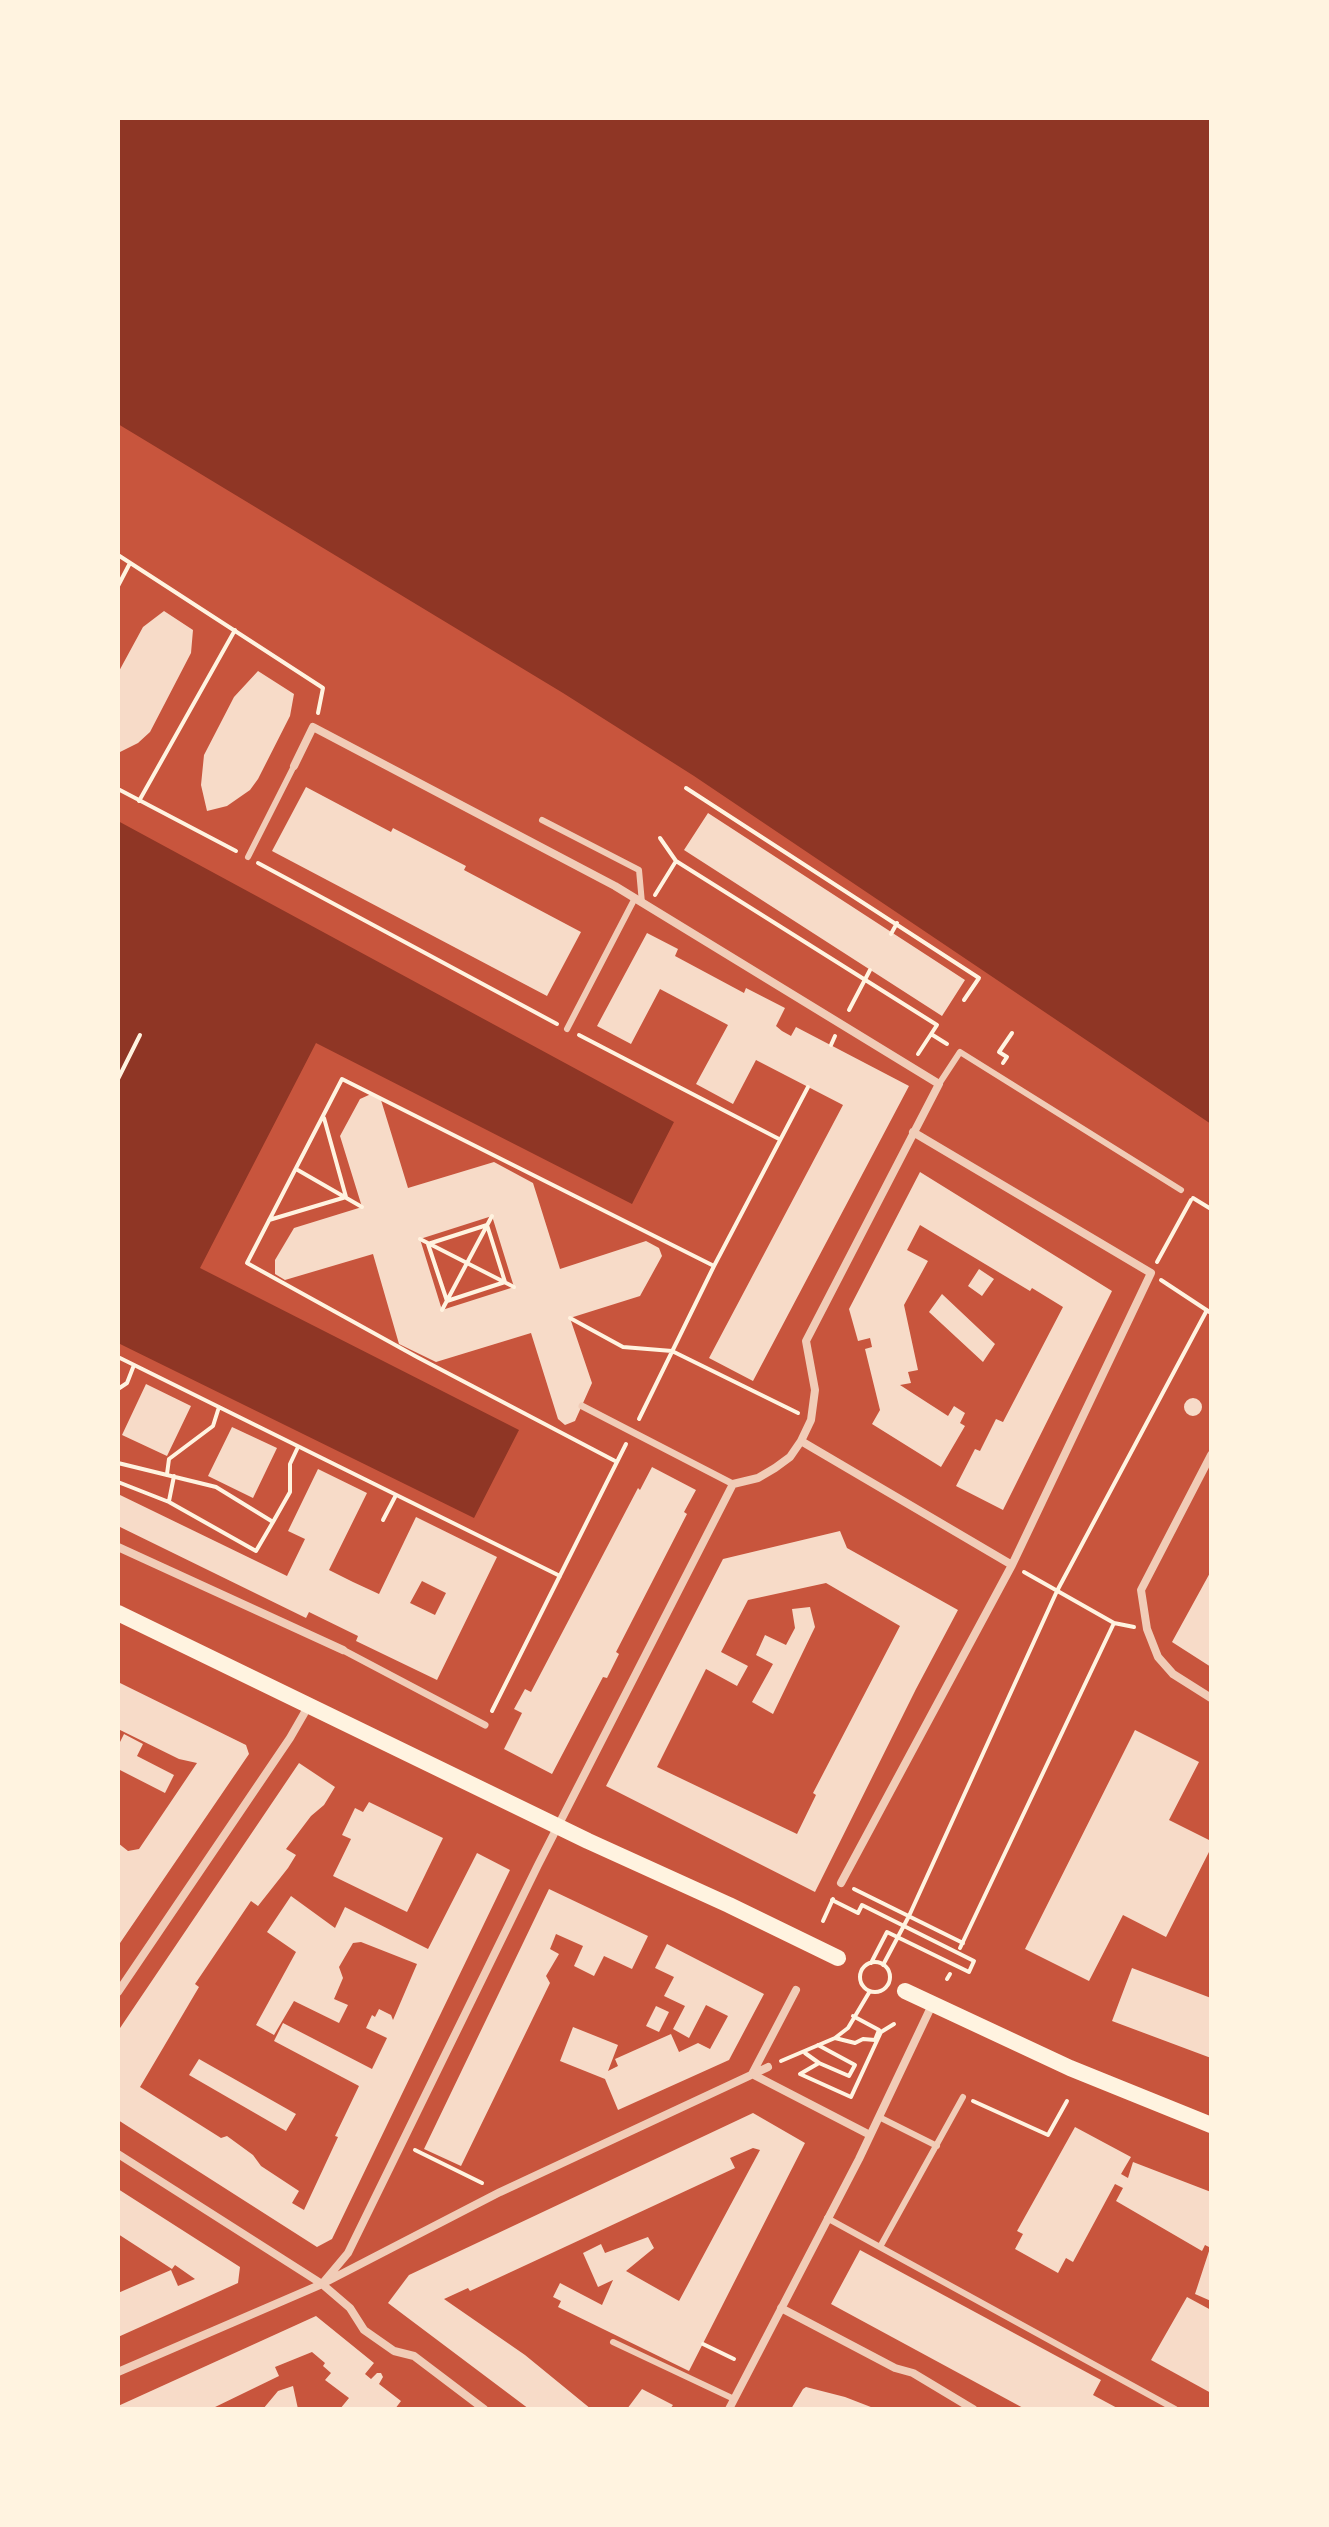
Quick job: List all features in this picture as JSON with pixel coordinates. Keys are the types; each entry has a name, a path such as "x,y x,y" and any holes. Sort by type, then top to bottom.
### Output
{"main road":[{"path":"118,1613 558,1827 838,1958"},
{"path":"905,1991 1070,2068 1211,2125"}],"street":[{"path":"294,766 313,727 642,902 939,1084 806,1341 815,1390 811,1420 790,1457 758,1478 733,1484 582,1406"},
{"path":"841,1883 1012,1565 1151,1273 913,1132"},
{"path":"801,1441 1012,1565"},
{"path":"1211,1455 1141,1590 1147,1629 1158,1657 1173,1674 1211,1698"},
{"path":"322,2284 348,2253 558,1827 733,1484"},
{"path":"118,1547 343,1650 485,1725"},
{"path":"118,1992 290,1738 309,1705"},
{"path":"752,2074 796,1990"},
{"path":"729,2409 870,2135 932,2005"},
{"path":"118,2372 322,2284 500,2192 768,2067"},
{"path":"752,2074 870,2135"},
{"path":"118,2154 322,2284 350,2308 364,2330 394,2351 414,2356 484,2409"},
{"path":"781,2308 895,2368 913,2373 973,2409"}],"lane":[{"path":"248,857 294,766"},
{"path":"542,820 639,870 642,902 567,1029"},
{"path":"939,1084 960,1052 1181,1190"},
{"path":"880,2247 963,2097"},
{"path":"879,2117 937,2146"},
{"path":"827,2218 1175,2409"},
{"path":"613,2342 734,2399"}],"path":[{"path":"118,555 323,688 313,727"},
{"path":"118,586 130,563"},
{"path":"139,801 235,630"},
{"path":"686,788 979,978 964,1000"},
{"path":"118,789 779,1139"},
{"path":"660,838 676,861 937,1025 910,1066"},
{"path":"642,902 676,861"},
{"path":"891,934 897,923"},
{"path":"841,1024 870,970"},
{"path":"1007,1057 999,1052 1012,1033"},
{"path":"931,1034 960,1052"},
{"path":"118,1079 140,1035"},
{"path":"118,1059 126,1063"},
{"path":"617,1462 247,1263 342,1079 714,1266"},
{"path":"485,1725 714,1266 808,1087"},
{"path":"323,1116 346,1197"},
{"path":"515,1173 518,1167"},
{"path":"296,1169 362,1207"},
{"path":"269,1220 346,1197"},
{"path":"883,1965 909,1916 1057,1591 1209,1312 1151,1273 1192,1198 1211,1209"},
{"path":"442,1310 492,1216"},
{"path":"428,1244 487,1225"},
{"path":"487,1225 505,1282"},
{"path":"420,1239 514,1287"},
{"path":"428,1244 447,1301"},
{"path":"447,1301 505,1282"},
{"path":"570,1318 623,1347 672,1351 811,1420"},
{"path":"118,1357 560,1576"},
{"path":"118,1389 127,1383 134,1365"},
{"path":"169,1502 169,1459 213,1426 219,1407"},
{"path":"118,1482 169,1502 256,1551 290,1492 290,1464 298,1446"},
{"path":"118,1463 216,1487 273,1522"},
{"path":"383,1520 396,1495"},
{"path":"1012,1565 1114,1623 1147,1629"},
{"path":"823,1921 841,1883 962,1946 1114,1623"},
{"path":"832,1900 858,1913 862,1905 974,1961 969,1972 887,1932 871,1963"},
{"path":"871,1963 883,1965 890,1975 889,1982 880,1991 870,1991 861,1983 865,1966 871,1963"},
{"path":"768,2067 835,2038 848,2028 870,1991"},
{"path":"835,2038 855,2043 863,2039 875,2040 879,2030 852,2018"},
{"path":"819,2063 800,2074 851,2097 881,2032 894,2024"},
{"path":"804,2052 819,2063 849,2076 855,2065 818,2045"},
{"path":"963,2097 1048,2135 1067,2101"},
{"path":"402,2144 500,2192"},
{"path":"703,2344 734,2359"}],"shaded area":[{"path":"118,118 1211,118 1211,1124 694,776 563,693 118,424"},
{"path":"118,821 674,1122 632,1204 316,1043 200,1268 519,1430 474,1518 118,1343"}],"building":[{"path":"164,611 193,630 191,653 150,732 138,743 118,753 118,673 143,627"},
{"path":"258,671 294,694 290,716 250,790 227,806 207,811 201,785 204,755 234,697"},
{"path":"306,787 391,832 393,828 466,866 464,870 581,932 547,996 272,851"},
{"path":"708,813 965,980 942,1016 684,850"},
{"path":"647,933 678,949 675,956 744,993 746,988 785,1008 776,1026 782,1031 791,1036 796,1027 909,1086 753,1381 709,1358 843,1105 756,1060 733,1104 696,1084 728,1025 660,989 631,1044 597,1026"},
{"path":"371,1094 381,1100 408,1188 494,1162 533,1183 560,1269 646,1241 659,1248 662,1256 640,1296 570,1318 592,1383 575,1421 565,1425 558,1419 531,1333 436,1362 399,1344 373,1254 285,1280 275,1274 275,1260 294,1228 362,1207 340,1136 360,1099","holes":["492,1216 514,1287 442,1310 420,1239"]},
{"path":"920,1172 1112,1291 1003,1510 956,1486 975,1449 980,1451 996,1419 1003,1422 1063,1307 1032,1288 1030,1291 920,1225 907,1250 928,1261 904,1305 918,1370 908,1372 911,1383 900,1385 948,1416 954,1406 965,1413 960,1423 965,1426 941,1467 872,1424 880,1410 865,1349 872,1347 870,1338 858,1341 849,1309"},
{"path":"979,1269 994,1279 982,1296 968,1286"},
{"path":"942,1294 995,1344 983,1362 929,1312"},
{"path":"146,1384 191,1406 167,1456 122,1435"},
{"path":"1193,1398 1202,1407 1193,1416 1184,1407"},
{"path":"232,1427 277,1448 253,1498 208,1476"},
{"path":"652,1467 696,1490 684,1512 687,1514 616,1652 619,1654 607,1678 603,1677 552,1774 504,1749 522,1713 514,1709 525,1689 531,1692"},
{"path":"318,1469 367,1493 329,1570 353,1582 379,1594 416,1517 497,1557 437,1680 356,1641 358,1636 309,1612 306,1618 118,1526 118,1494 287,1576 305,1539 288,1531","holes":["422,1581 446,1593 435,1615 410,1603"]},
{"path":"840,1531 847,1548 958,1610 815,1892 606,1786 723,1559","holes":["826,1583 900,1626 813,1793 816,1795 797,1834 657,1767 706,1669 737,1686 748,1666 721,1652 748,1600"]},
{"path":"1211,1571 1211,1667 1172,1642"},
{"path":"810,1607 815,1627 773,1714 752,1702 773,1664 756,1655 765,1635 786,1645 795,1628 792,1609"},
{"path":"118,1682 246,1745 249,1754 118,1946 118,1843 128,1851 139,1849 197,1763 179,1759 118,1729"},
{"path":"1135,1730 1199,1762 1169,1820 1211,1841 1211,1848 1166,1937 1123,1915 1089,1981 1025,1949"},
{"path":"124,1734 143,1744 137,1756 174,1775 165,1793 118,1769 118,1746"},
{"path":"299,1763 335,1787 324,1805 311,1816 286,1849 296,1855 288,1868 258,1906 251,1901 195,1984 199,1987 140,2087 221,2138 227,2136 253,2155 261,2166 299,2191 292,2203 304,2210 359,2086 274,2041 283,2023 372,2069 387,2038 366,2028 379,2009 391,2015 393,2020 417,1964 361,1942 353,1943 339,1967 343,1978 334,1999 348,2005 339,2023 294,2001 274,2035 256,2025 296,1952 267,1932 291,1896 335,1928 345,1907 428,1949 477,1853 510,1870 332,2239 317,2247 118,2120 118,2031"},
{"path":"369,1802 443,1838 407,1912 333,1876 351,1839 342,1835 355,1808 363,1812"},
{"path":"549,1889 648,1936 632,1969 604,1956 594,1976 574,1966 583,1946 556,1934 550,1949 559,1954 546,1976 550,1983 461,2166 424,2149"},
{"path":"667,1944 764,1994 729,2060 618,2110 605,2079 560,2061 573,2027 618,2045 608,2071 618,2066 615,2059 671,2034 679,2052 698,2043 710,2049 728,2016 706,2005 689,2038 673,2029 685,2006 664,1996 674,1977 655,1968"},
{"path":"1132,1968 1211,1998 1211,2058 1112,2021"},
{"path":"656,2006 669,2012 659,2032 646,2026"},
{"path":"199,2059 296,2114 286,2131 189,2075"},
{"path":"753,2113 805,2143 689,2371 558,2307 561,2301 553,2297 560,2283 602,2305 613,2280 598,2287 583,2253 601,2244 605,2253 648,2237 654,2248 626,2271 679,2301 760,2150 753,2148 730,2158 735,2168 470,2291 468,2288 444,2299 525,2355 591,2409 529,2409 388,2303 409,2275"},
{"path":"1075,2127 1131,2157 1121,2174 1128,2178 1133,2162 1211,2192 1211,2248 1205,2245 1202,2251 1116,2201 1123,2188 1115,2184 1073,2262 1066,2258 1058,2273 1015,2249 1023,2234 1017,2231"},
{"path":"118,2189 240,2267 238,2283 118,2337 118,2293 171,2270 178,2286 195,2279 175,2265 172,2269 118,2234"},
{"path":"1211,2248 1211,2301 1195,2294"},
{"path":"860,2250 1101,2380 1093,2395 1119,2409 1025,2409 831,2304"},
{"path":"1187,2297 1211,2310 1211,2393 1151,2360"},
{"path":"316,2316 374,2363 365,2374 371,2379 381,2373 383,2377 379,2384 401,2401 395,2409 340,2409 349,2398 325,2380 331,2373 312,2352 275,2367 279,2376 211,2409 118,2409 118,2406"},
{"path":"293,2386 298,2409 263,2409 278,2391"},
{"path":"806,2387 845,2397 876,2409 791,2409"},
{"path":"642,2389 673,2405 670,2409 627,2409"}]}
